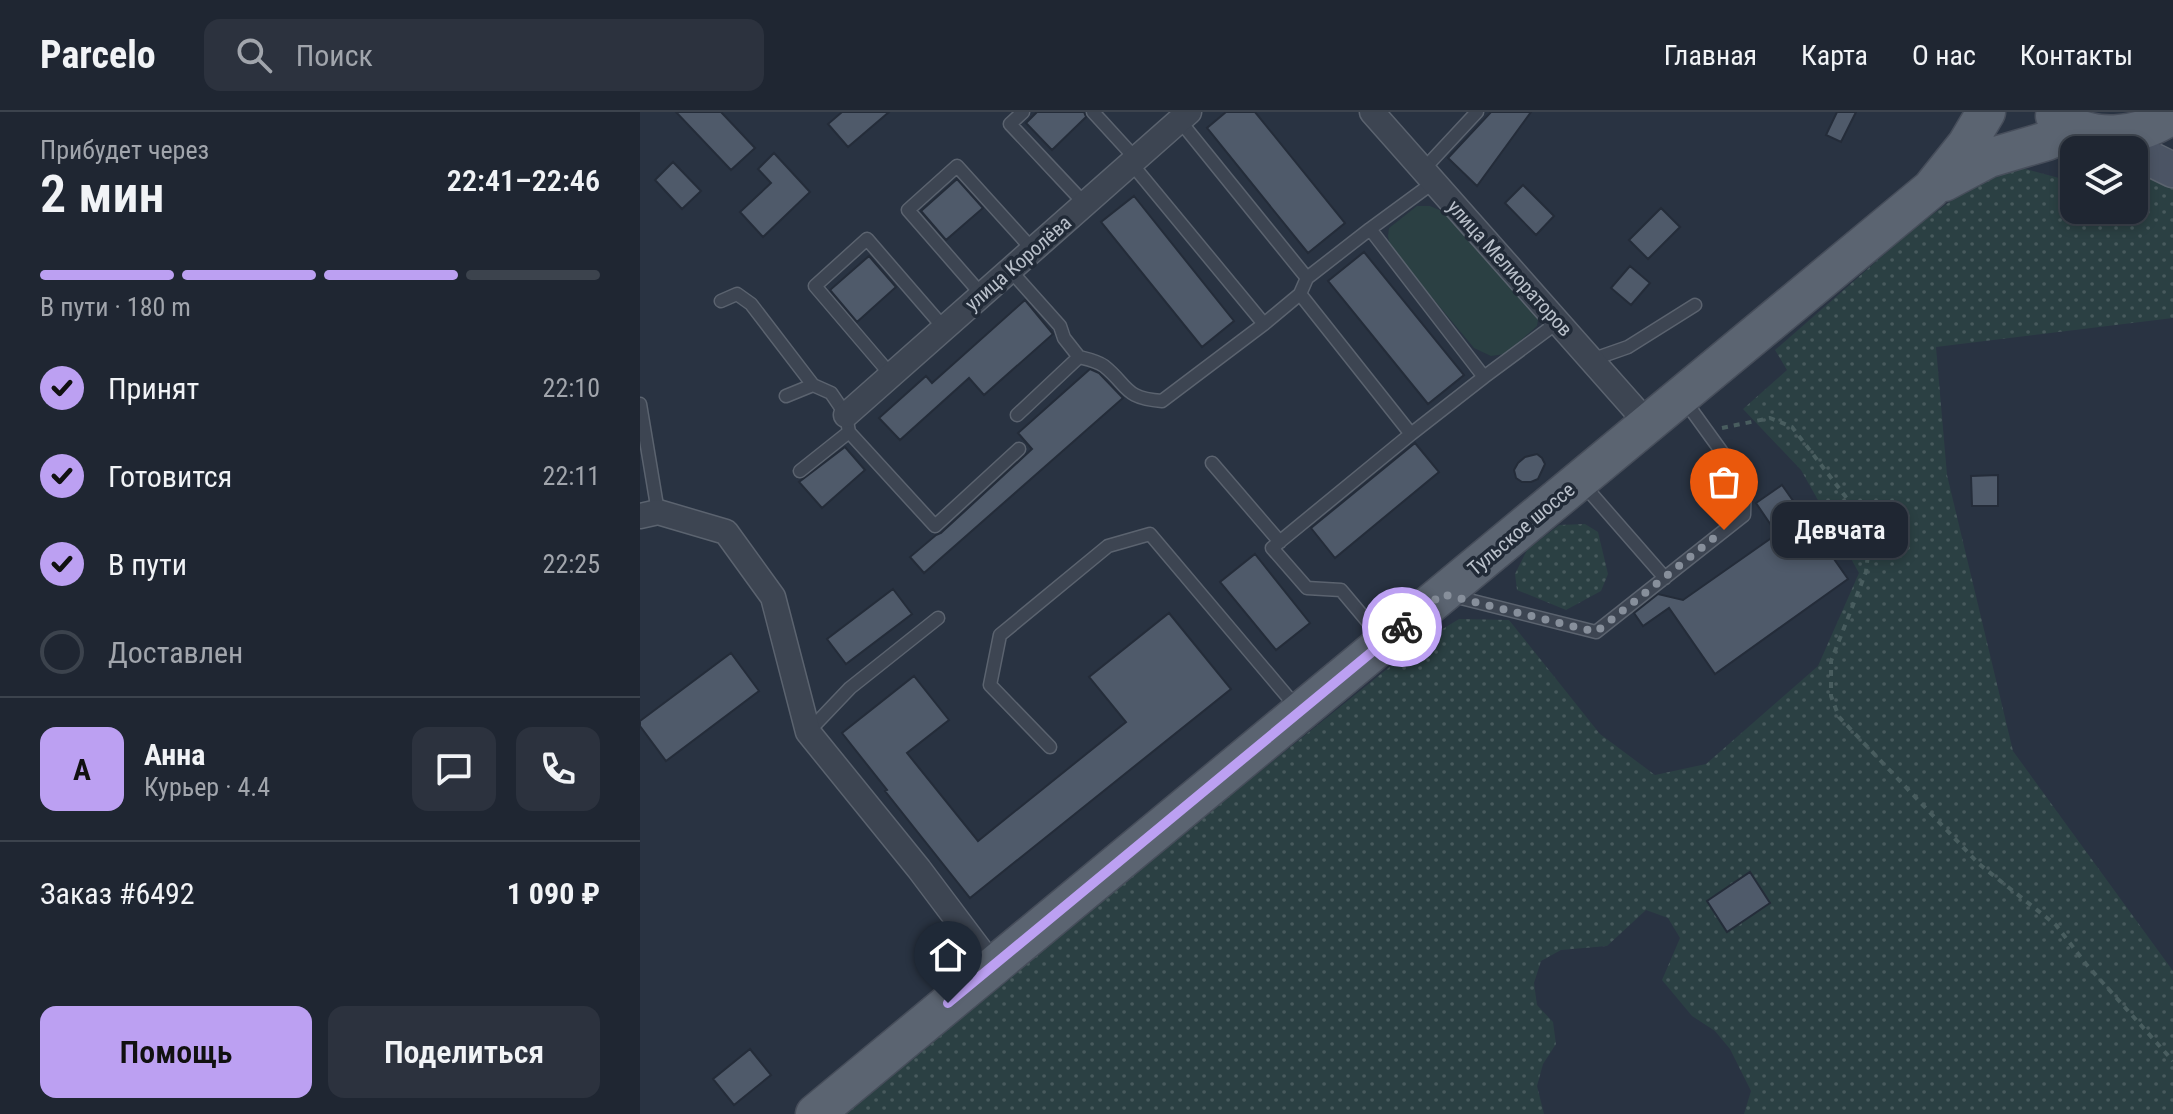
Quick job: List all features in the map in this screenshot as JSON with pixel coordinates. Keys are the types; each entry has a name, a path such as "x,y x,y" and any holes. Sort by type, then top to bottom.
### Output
{"main road":[{"path":"1931,189 1967,144 1986,112"},
{"path":"1931,189 1989,158 2047,141 2131,133 2173,114"},
{"path":"2098,135 2173,170"},
{"name":"Тульское шоссе","path":"815,1114 1931,189"}],"street":[{"name":"улица Мелиораторов","path":"1372,112 1648,424"},
{"name":"улица Королёва","path":"848,423 891,375 1184,116"},
{"path":"649,514 726,532 773,597 808,732 919,869 992,966"}],"lane":[{"path":"1023,112 1010,124 1085,204"},
{"path":"1093,112 1264,324"},
{"path":"1010,270 1060,326 1064,338 1079,357 1102,364 1125,389 1143,400 1162,401 1300,294 1307,278 1370,229 1428,176 1477,112"},
{"path":"1184,116 1307,278"},
{"path":"982,295 908,210 957,166 1033,250"},
{"path":"1370,229 1484,377"},
{"path":"891,375 815,286 867,239 944,328"},
{"path":"721,301 737,294 751,304 813,385 831,393 848,423 935,526 1019,449"},
{"path":"1300,294 1411,434"},
{"path":"1591,360 1628,347 1695,305"},
{"path":"1385,641 1341,590 1307,588 1272,548 1411,434 1558,322"},
{"path":"1017,415 1079,357"},
{"path":"786,396 813,385"},
{"path":"1442,594 1596,632 1744,515 1745,484 1682,396"},
{"path":"640,404 649,514"},
{"path":"800,471 848,423"},
{"path":"1212,463 1280,542"},
{"path":"1580,480 1665,578"},
{"path":"1050,747 990,685 1000,635 1108,546 1150,534 1300,712"},
{"path":"808,732 850,688 938,618"}],"path":[{"path":"1708,432 1770,418 1792,427 1852,505 1870,536 1866,572 1831,661 1831,696 1839,717 1979,864 2056,925 2086,964 2173,1061"}],"green space":[{"path":"2022,168 2060,178 2060,224 2148,224 2148,180 2173,185 2173,318 1936,347 1947,475 2013,751 2173,971 2173,1114 1744,1114 1751,1091 1730,1049 1715,1031 1692,1016 1662,980 1680,938 1668,918 1646,910 1607,946 1561,950 1541,961 1534,983 1537,1005 1553,1022 1556,1044 1543,1064 1537,1086 1544,1114 843,1114 1418,644 1459,619 1509,620 1600,734 1655,775 1706,764 1818,666 1859,573 1801,470 1743,409 1787,370 1775,350 1918,225 1978,181"},
{"path":"1417,206 1430,206 1442,211 1539,314 1537,326 1505,354 1491,356 1474,348 1390,247 1389,228"},
{"path":"1585,524 1598,532 1608,574 1601,591 1566,610 1517,590 1515,574 1527,550 1559,525"}],"building":[{"path":"676,112 721,112 755,148 731,170"},
{"path":"842,112 889,112 848,147 828,124"},
{"path":"1037,112 1084,112 1086,117 1052,150 1026,123"},
{"path":"1226,112 1255,112 1345,223 1308,253 1207,128"},
{"path":"1491,112 1531,112 1477,186 1448,158"},
{"path":"1837,112 1856,112 1841,142 1826,135"},
{"path":"774,153 810,192 763,237 740,212 771,183 758,169"},
{"path":"673,162 701,191 682,209 655,180"},
{"path":"957,179 983,208 946,240 921,211"},
{"path":"1523,185 1554,216 1536,235 1505,203"},
{"path":"1134,196 1234,321 1202,347 1101,222"},
{"path":"1661,208 1680,227 1648,259 1629,240"},
{"path":"1364,252 1464,375 1428,404 1328,281"},
{"path":"869,256 896,287 857,322 830,290"},
{"path":"1630,266 1650,283 1631,305 1611,288"},
{"path":"1025,300 1053,334 984,395 969,378 900,440 879,418 926,376 932,383"},
{"path":"1090,369 1099,373 1123,398 924,573 910,557 941,533 1032,449 1018,433"},
{"path":"1415,443 1439,472 1335,558 1311,528"},
{"path":"845,447 865,470 822,508 799,482"},
{"path":"1537,454 1545,464 1538,479 1522,482 1516,478 1514,470 1518,463 1525,457"},
{"path":"1998,475 1998,506 1972,506 1971,476"},
{"path":"1782,485 1848,579 1715,674 1669,608 1643,626 1634,613 1658,594 1683,600 1777,534 1756,503"},
{"path":"1255,554 1310,623 1276,650 1220,582"},
{"path":"893,589 912,614 846,664 827,639"},
{"path":"1169,613 1231,689 970,898 842,733 914,676 949,720 907,753 978,841 1126,722 1089,677"},
{"path":"731,653 759,691 666,761 640,726 640,721"},
{"path":"1750,872 1770,903 1727,932 1707,901"},
{"path":"750,1049 771,1075 734,1105 713,1079"}],"way so far":[{"path":"1402,627 1442,594 1596,632 1724,530"}],"place":[{"name":"Девчата","path":"1724,530"}],"route":[{"path":"948,1003 1402,627"}]}
